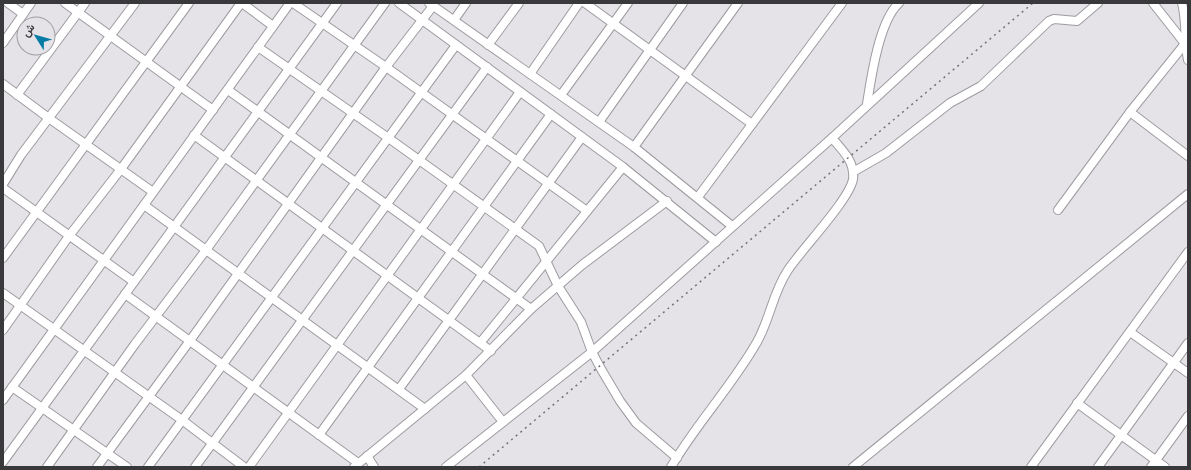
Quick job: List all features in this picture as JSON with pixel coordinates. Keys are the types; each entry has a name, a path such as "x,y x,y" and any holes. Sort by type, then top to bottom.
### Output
{"street":[{"path":"8,3 23,14"},
{"path":"3,43 31,3"},
{"path":"65,3 213,110"},
{"path":"17,95 85,3"},
{"path":"3,184 21,155 50,119 135,3"},
{"path":"3,258 189,3"},
{"path":"3,330 69,236 121,169 241,3 273,26"},
{"path":"4,398 290,3"},
{"path":"293,3 386,67 587,212"},
{"path":"3,462 337,3"},
{"path":"47,467 114,372 206,250 385,3"},
{"path":"399,3 623,167 716,242"},
{"path":"454,20 466,3"},
{"path":"488,45 519,3"},
{"path":"530,74 579,3"},
{"path":"585,3 752,124"},
{"path":"561,95 628,3"},
{"path":"599,122 683,3"},
{"path":"698,197 842,3"},
{"path":"867,104 871,76 886,20 899,3"},
{"path":"446,467 592,352 832,138 867,104 979,3"},
{"path":"853,172 886,153 950,103 981,86 1049,21 1054,19 1077,21 1098,3"},
{"path":"1153,3 1187,44"},
{"path":"1182,3 1185,14 1188,60"},
{"path":"97,467 189,342 386,67 422,20 431,4 634,147 698,197 732,226"},
{"path":"634,147 686,77 735,4"},
{"path":"1058,210 1130,112 1187,44"},
{"path":"148,467 387,137 456,45"},
{"path":"258,47 354,113 420,160 453,186 539,246 558,286 581,322 592,352 628,413 676,458"},
{"path":"195,467 487,67"},
{"path":"3,84 153,192"},
{"path":"228,90 290,133 355,182 531,309"},
{"path":"249,467 520,92"},
{"path":"1130,112 1188,156"},
{"path":"319,435 551,114"},
{"path":"194,135 257,179 491,350"},
{"path":"399,389 582,137"},
{"path":"671,467 757,343 782,280 841,202 852,185 853,172 851,162 832,138"},
{"path":"480,343 623,167"},
{"path":"3,188 134,282"},
{"path":"853,467 1188,194"},
{"path":"125,294 189,342 288,412 356,465 466,376 531,309 582,265 667,201"},
{"path":"144,205 426,409"},
{"path":"1031,467 1130,332 1185,263 1188,252"},
{"path":"3,293 182,420 244,467"},
{"path":"1130,332 1188,374"},
{"path":"1098,467 1188,343"},
{"path":"466,376 503,422"},
{"path":"12,387 127,467"},
{"path":"1077,403 1165,467"},
{"path":"1151,467 1188,416"},
{"path":"367,456 374,467"}],"railway":[{"path":"479,467 1033,3"}]}
